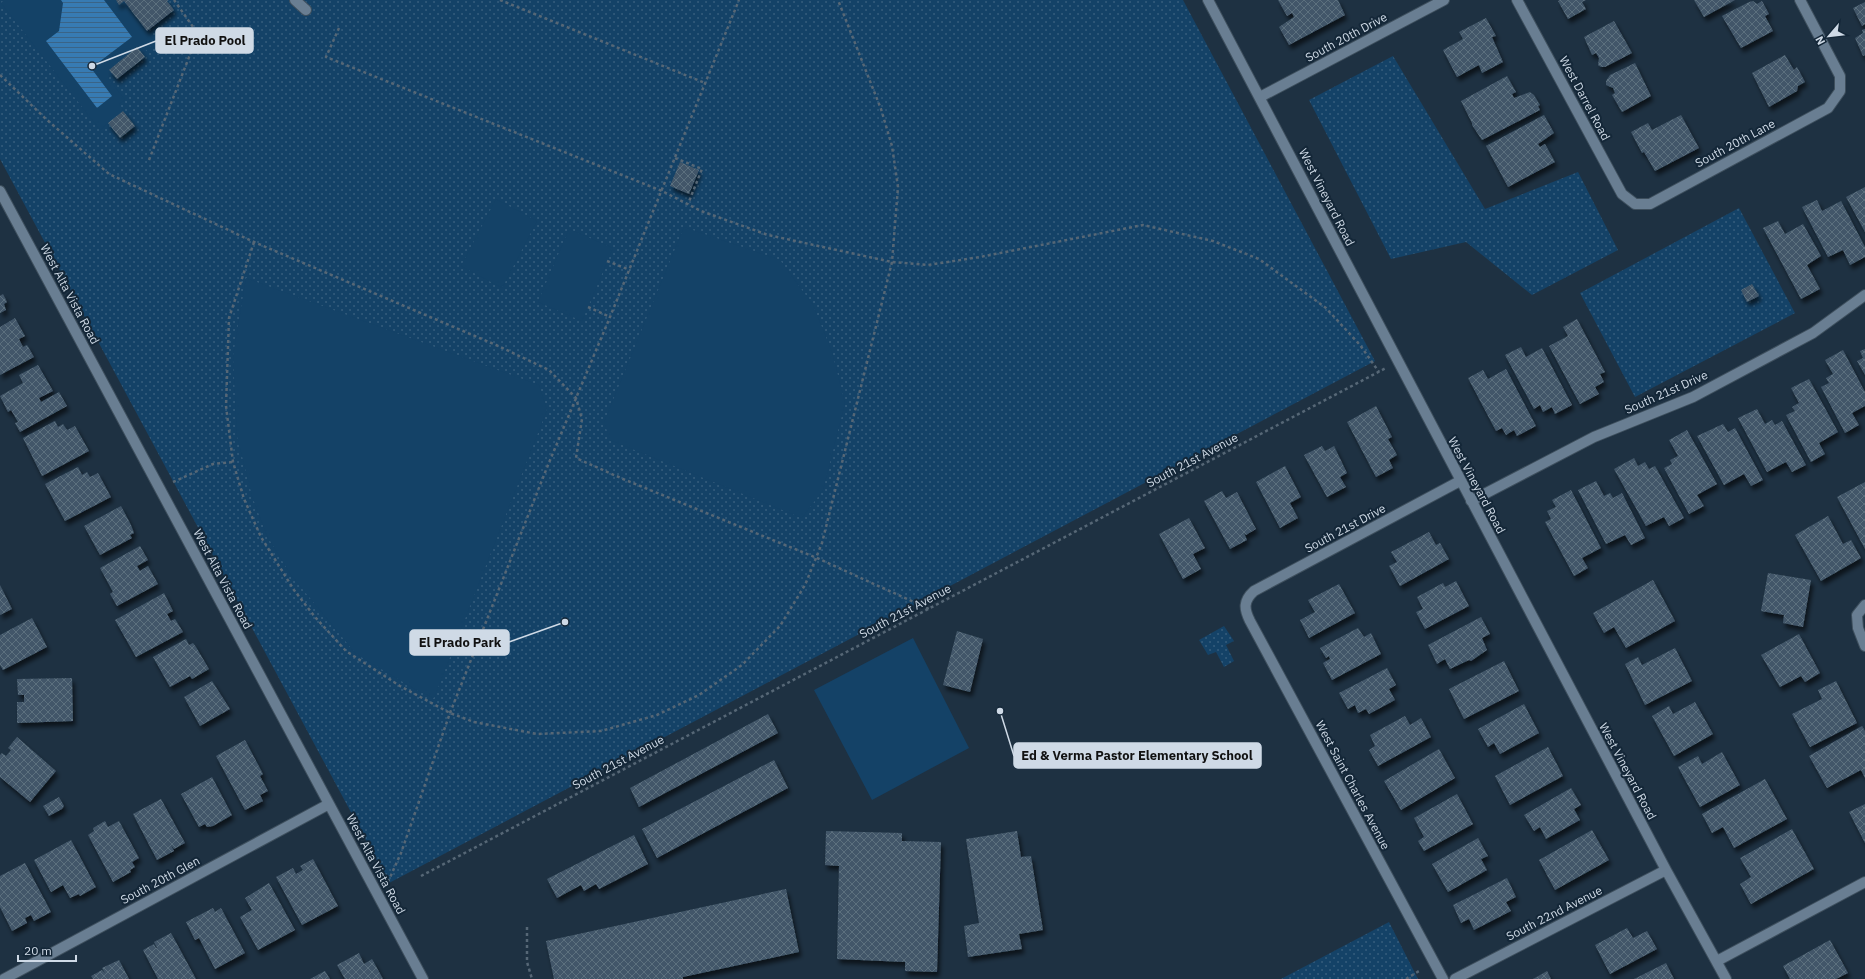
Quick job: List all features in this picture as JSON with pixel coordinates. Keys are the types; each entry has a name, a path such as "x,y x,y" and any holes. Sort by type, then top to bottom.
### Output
{"street":[{"path":"295,0 306,10"},
{"name":"West Vineyard Road","path":"1208,0 1471,502 1666,870 1726,979"},
{"name":"South 20th Drive","path":"1260,97 1444,0"},
{"name":"West Darrel Road","path":"1517,0 1622,194 1635,204"},
{"name":"South 20th Lane","path":"1635,204 1650,204 1828,108 1840,91 1840,76 1800,0"},
{"name":"West Alta Vista Road","path":"0,191 423,979"},
{"name":"South 21st Drive","path":"1471,502 1594,437 1693,397 1813,333 1865,295"},
{"name":"South 21st Drive","path":"1245,602 1254,591 1460,481"},
{"name":"West Saint Charles Avenue","path":"1245,602 1245,608 1250,621 1443,979"},
{"path":"1865,605 1856,615 1858,628 1865,646"},
{"name":"South 20th Glen","path":"4,979 329,804"},
{"name":"South 22nd Avenue","path":"1455,979 1666,870"},
{"path":"1717,961 1865,882"}],"path":[{"path":"149,160 198,34 174,0"},
{"path":"500,0 705,83"},
{"path":"380,900 401,853 450,713 576,398 630,270 739,0"},
{"path":"254,242 229,318 226,406 233,462 244,499 261,537 294,590 315,617 346,651 400,686 450,713 474,722 537,734 601,731 657,715 699,695 742,665 780,626 805,585 817,558 892,262 898,187 892,146 881,110 838,0"},
{"path":"339,28 326,57 662,190 701,211 768,235 892,262 928,265 1143,225 1205,239 1259,259 1326,308 1360,345 1379,372"},
{"path":"0,75 46,119 109,174 254,242 496,345 549,370 576,398 582,419 576,458 630,482 817,558 929,609"},
{"path":"675,158 702,169 688,204"},
{"path":"607,262 630,270"},
{"path":"588,307 610,317"},
{"name":"South 21st Avenue","path":"421,876 1398,363"},
{"path":"160,489 213,464 233,462"},
{"path":"527,927 528,962 532,979"},
{"path":"1406,979 1419,972"}],"shaded area":[{"path":"0,0 1183,0 1375,361 389,883 0,159"},
{"path":"4,0 169,0 167,1 174,10 147,31 155,43 143,53 145,57 117,79 113,75 108,78 125,100 119,104 135,126 120,138 108,123 100,130 1,3"},
{"path":"61,0 104,0 132,37 91,68 112,96 97,108 46,41 59,31 63,3"},
{"path":"1393,56 1485,209 1578,172 1618,250 1532,295 1466,242 1391,259 1309,100"},
{"path":"496,199 537,221 502,288 461,266"},
{"path":"1739,208 1795,313 1635,397 1580,293"},
{"path":"684,227 780,260 813,305 832,352 845,403 823,490 802,518 610,440 604,422"},
{"path":"569,229 613,248 582,321 538,302"},
{"path":"246,278 539,385 547,410 434,698 418,691 356,654 291,575 267,536 252,496 237,436 233,356"},
{"path":"1224,626 1234,641 1226,645 1234,661 1224,667 1216,652 1208,655 1199,640"},
{"path":"913,638 969,748 872,800 814,690"},
{"path":"1389,922 1418,979 1281,979"}],"building":[{"path":"116,0 169,0 167,1 174,10 147,31 124,1 119,5"},
{"path":"1278,0 1338,0 1345,15 1289,45 1279,27 1294,17 1292,13 1287,16"},
{"path":"1586,0 1582,2 1586,9 1568,19 1558,1"},
{"path":"1694,0 1735,0 1704,17"},
{"path":"1753,1 1757,4 1762,1 1769,14 1765,16 1773,31 1741,48 1722,16"},
{"path":"1865,2 1865,24 1862,26 1853,8"},
{"path":"1486,18 1496,36 1492,37 1503,62 1482,73 1479,65 1457,77 1443,50 1463,39 1459,32"},
{"path":"1614,21 1632,53 1605,67 1601,67 1598,65 1599,58 1596,53 1592,55 1584,37"},
{"path":"1865,29 1865,55 1863,56 1855,38 1863,33 1862,30"},
{"path":"137,47 145,57 117,79 109,70"},
{"path":"1785,55 1794,70 1797,67 1805,82 1798,86 1797,91 1769,107 1752,73"},
{"path":"1635,63 1651,96 1622,112 1612,95 1615,93 1613,88 1606,85 1606,81 1610,75"},
{"path":"1507,76 1516,92 1512,94 1514,98 1530,92 1534,95 1540,105 1538,106 1540,110 1482,140 1472,125 1461,101"},
{"path":"123,111 135,126 120,138 108,123"},
{"path":"1544,115 1554,133 1538,144 1540,147 1545,144 1555,162 1508,187 1486,146"},
{"path":"1681,115 1699,148 1655,171 1644,152 1642,153 1631,132 1648,123 1652,130"},
{"path":"680,162 699,170 689,194 670,186"},
{"path":"1865,187 1865,232 1846,197"},
{"path":"1817,200 1822,211 1841,201 1865,247 1865,257 1850,265 1843,250 1828,257 1802,207"},
{"path":"1778,221 1785,234 1803,224 1821,256 1807,265 1820,289 1801,299 1763,228"},
{"path":"1752,284 1759,296 1747,302 1741,290"},
{"path":"3,294 7,302 4,304 6,310 0,313 0,296"},
{"path":"15,318 25,336 19,339 23,347 27,345 34,357 0,375 0,327"},
{"path":"1577,319 1605,372 1600,374 1604,382 1595,387 1599,394 1580,404 1549,346 1568,336 1563,327"},
{"path":"1521,347 1526,357 1542,348 1572,405 1555,414 1552,407 1543,412 1540,405 1534,409 1505,355"},
{"path":"1865,349 1865,375 1857,361 1863,358 1860,351"},
{"path":"1843,350 1865,392 1865,406 1852,413 1859,425 1845,433 1821,387 1829,383 1826,378 1833,374 1825,360"},
{"path":"38,365 53,391 39,398 41,402 59,392 67,406 20,432 15,423 18,422 11,410 8,412 0,396 23,383 19,375"},
{"path":"1506,369 1536,426 1517,436 1514,430 1506,435 1502,428 1496,431 1468,378 1483,370 1488,379"},
{"path":"1809,379 1838,432 1819,443 1825,454 1811,462 1786,415 1795,411 1792,407 1799,403 1791,388"},
{"path":"1376,406 1392,437 1388,439 1397,455 1389,460 1393,468 1376,477 1347,422"},
{"path":"1757,409 1765,424 1772,420 1775,425 1782,421 1806,465 1792,472 1786,462 1767,472 1738,418"},
{"path":"55,421 58,427 63,424 67,430 75,426 89,451 42,476 23,438"},
{"path":"1723,424 1728,432 1735,428 1763,480 1751,486 1744,474 1724,485 1697,436"},
{"path":"1687,430 1717,484 1697,495 1704,506 1689,514 1664,468 1672,464 1670,460 1678,456 1669,440"},
{"path":"1322,446 1325,451 1334,446 1347,473 1340,477 1346,487 1327,497 1304,455"},
{"path":"1634,458 1638,466 1645,462 1649,469 1655,466 1684,518 1669,526 1664,517 1646,526 1614,469"},
{"path":"1285,466 1301,497 1290,503 1298,518 1280,528 1256,482"},
{"path":"78,467 82,475 87,472 90,477 98,473 111,497 65,521 45,484"},
{"path":"1596,481 1604,496 1610,493 1613,498 1622,493 1645,538 1631,545 1625,535 1606,544 1578,490"},
{"path":"1865,482 1865,549 1837,497"},
{"path":"1571,490 1601,548 1582,558 1588,568 1574,576 1545,522 1551,519 1547,511 1556,507 1552,500"},
{"path":"1222,491 1226,498 1237,492 1256,529 1246,535 1244,533 1247,540 1230,549 1204,501"},
{"path":"121,506 134,533 130,535 132,538 100,555 84,526"},
{"path":"1828,516 1843,544 1851,540 1861,558 1821,581 1795,535"},
{"path":"1189,518 1205,548 1193,554 1201,569 1183,579 1159,534"},
{"path":"1429,532 1436,545 1440,543 1449,559 1400,586 1389,566 1397,562 1391,552"},
{"path":"140,546 148,560 137,566 140,571 148,566 158,584 117,606 110,594 113,592 100,568"},
{"path":"1768,573 1811,580 1803,627 1783,623 1784,615 1761,611"},
{"path":"1653,580 1675,621 1626,648 1614,627 1604,633 1593,613"},
{"path":"1456,581 1469,606 1425,629 1416,612 1423,609 1417,597 1443,583 1445,587"},
{"path":"1339,584 1355,613 1309,638 1300,620 1315,612 1308,600"},
{"path":"0,585 12,609 0,615"},
{"path":"164,593 173,611 167,614 171,621 175,619 183,632 136,657 115,620"},
{"path":"1481,617 1490,634 1482,638 1487,650 1471,661 1469,660 1450,669 1445,659 1437,664 1428,645"},
{"path":"32,618 47,647 3,670 0,665 0,635"},
{"path":"1358,628 1364,637 1371,633 1381,654 1332,680 1323,663 1330,659 1329,656 1326,658 1320,648"},
{"path":"957,631 983,639 970,692 943,685"},
{"path":"1799,634 1820,673 1805,682 1801,676 1780,687 1761,655"},
{"path":"186,639 189,645 193,643 209,669 192,679 190,676 170,687 153,657"},
{"path":"1675,648 1692,681 1645,705 1625,664 1638,657 1642,665"},
{"path":"1504,661 1519,691 1464,719 1449,689"},
{"path":"1387,668 1396,685 1389,689 1395,700 1369,714 1366,709 1358,713 1355,705 1348,709 1339,693"},
{"path":"72,678 73,721 17,723 17,702 24,702 24,695 18,695 17,679"},
{"path":"212,681 230,709 200,726 184,697"},
{"path":"1836,681 1857,723 1810,747 1792,714 1822,699 1818,690"},
{"path":"1695,702 1713,734 1674,756 1652,716 1669,706 1673,714"},
{"path":"1524,704 1539,733 1500,754 1494,743 1488,747 1478,729"},
{"path":"768,714 778,733 639,807 630,788"},
{"path":"1405,716 1410,725 1421,718 1431,737 1378,766 1369,750 1375,746 1370,735"},
{"path":"1862,726 1865,731 1865,778 1861,770 1827,788 1809,756"},
{"path":"17,737 56,771 30,802 0,777 0,755 2,753 6,756 11,750 8,748"},
{"path":"245,740 263,774 260,776 268,791 260,795 263,801 245,810 216,756"},
{"path":"1548,747 1563,776 1510,805 1495,776"},
{"path":"1439,749 1455,778 1401,810 1384,781"},
{"path":"1722,752 1740,785 1700,807 1678,767 1698,756 1702,764"},
{"path":"774,760 788,788 657,858 642,829"},
{"path":"212,777 232,815 213,826 207,827 205,824 199,827 181,794"},
{"path":"1765,779 1787,819 1734,848 1723,827 1712,833 1702,814"},
{"path":"1571,788 1581,805 1574,809 1580,820 1546,839 1540,827 1534,831 1524,815"},
{"path":"1457,794 1473,824 1424,851 1418,841 1424,837 1414,818"},
{"path":"59,797 64,806 62,809 49,816 43,806"},
{"path":"161,799 185,843 174,849 171,845 174,851 157,860 133,814"},
{"path":"1865,804 1865,843 1849,812"},
{"path":"105,821 108,827 119,821 139,858 132,862 135,867 130,870 131,872 113,882 88,835 94,831 93,828"},
{"path":"1792,829 1814,869 1751,904 1740,884 1751,877 1740,858"},
{"path":"1592,830 1609,860 1555,890 1539,860"},
{"path":"826,831 902,833 902,841 941,842 937,972 905,971 905,962 837,959 839,866 825,865"},
{"path":"1017,831 1021,857 1031,856 1043,930 1019,934 1022,949 968,957 964,926 979,923 966,839"},
{"path":"634,835 648,864 599,889 596,884 584,891 581,885 557,898 547,879"},
{"path":"1478,838 1488,856 1481,859 1487,870 1448,892 1432,864"},
{"path":"71,840 96,887 80,896 79,894 70,898 63,885 51,892 34,860"},
{"path":"313,859 338,906 302,925 276,877 293,868 296,874 303,870 300,866"},
{"path":"25,863 51,912 34,921 31,915 25,918 27,923 12,931 0,907 0,876"},
{"path":"1507,878 1516,897 1506,902 1511,911 1474,930 1469,919 1461,923 1453,905"},
{"path":"269,883 295,930 258,950 240,917 252,910 245,898"},
{"path":"786,889 799,952 683,977 683,979 554,979 546,941"},
{"path":"213,908 215,912 221,908 245,953 215,969 199,938 195,940 186,922"},
{"path":"1627,928 1633,938 1647,931 1657,949 1610,974 1595,945"},
{"path":"171,933 196,979 158,979 143,950 154,944 157,948 154,942"},
{"path":"1830,940 1848,973 1836,979 1790,979 1783,966"},
{"path":"359,953 364,964 372,959 383,979 345,979 337,965"},
{"path":"119,960 129,979 93,979 91,976 102,970 105,973 102,968"},
{"path":"1666,963 1674,979 1634,979"},
{"path":"325,971 330,979 310,979"},
{"path":"1547,971 1551,979 1533,979"}],"place":[{"name":"El Prado Pool","path":"92,66"},
{"name":"El Prado Park","path":"565,622"},
{"name":"Ed & Verma Pastor Elementary School","path":"1000,711"}]}
